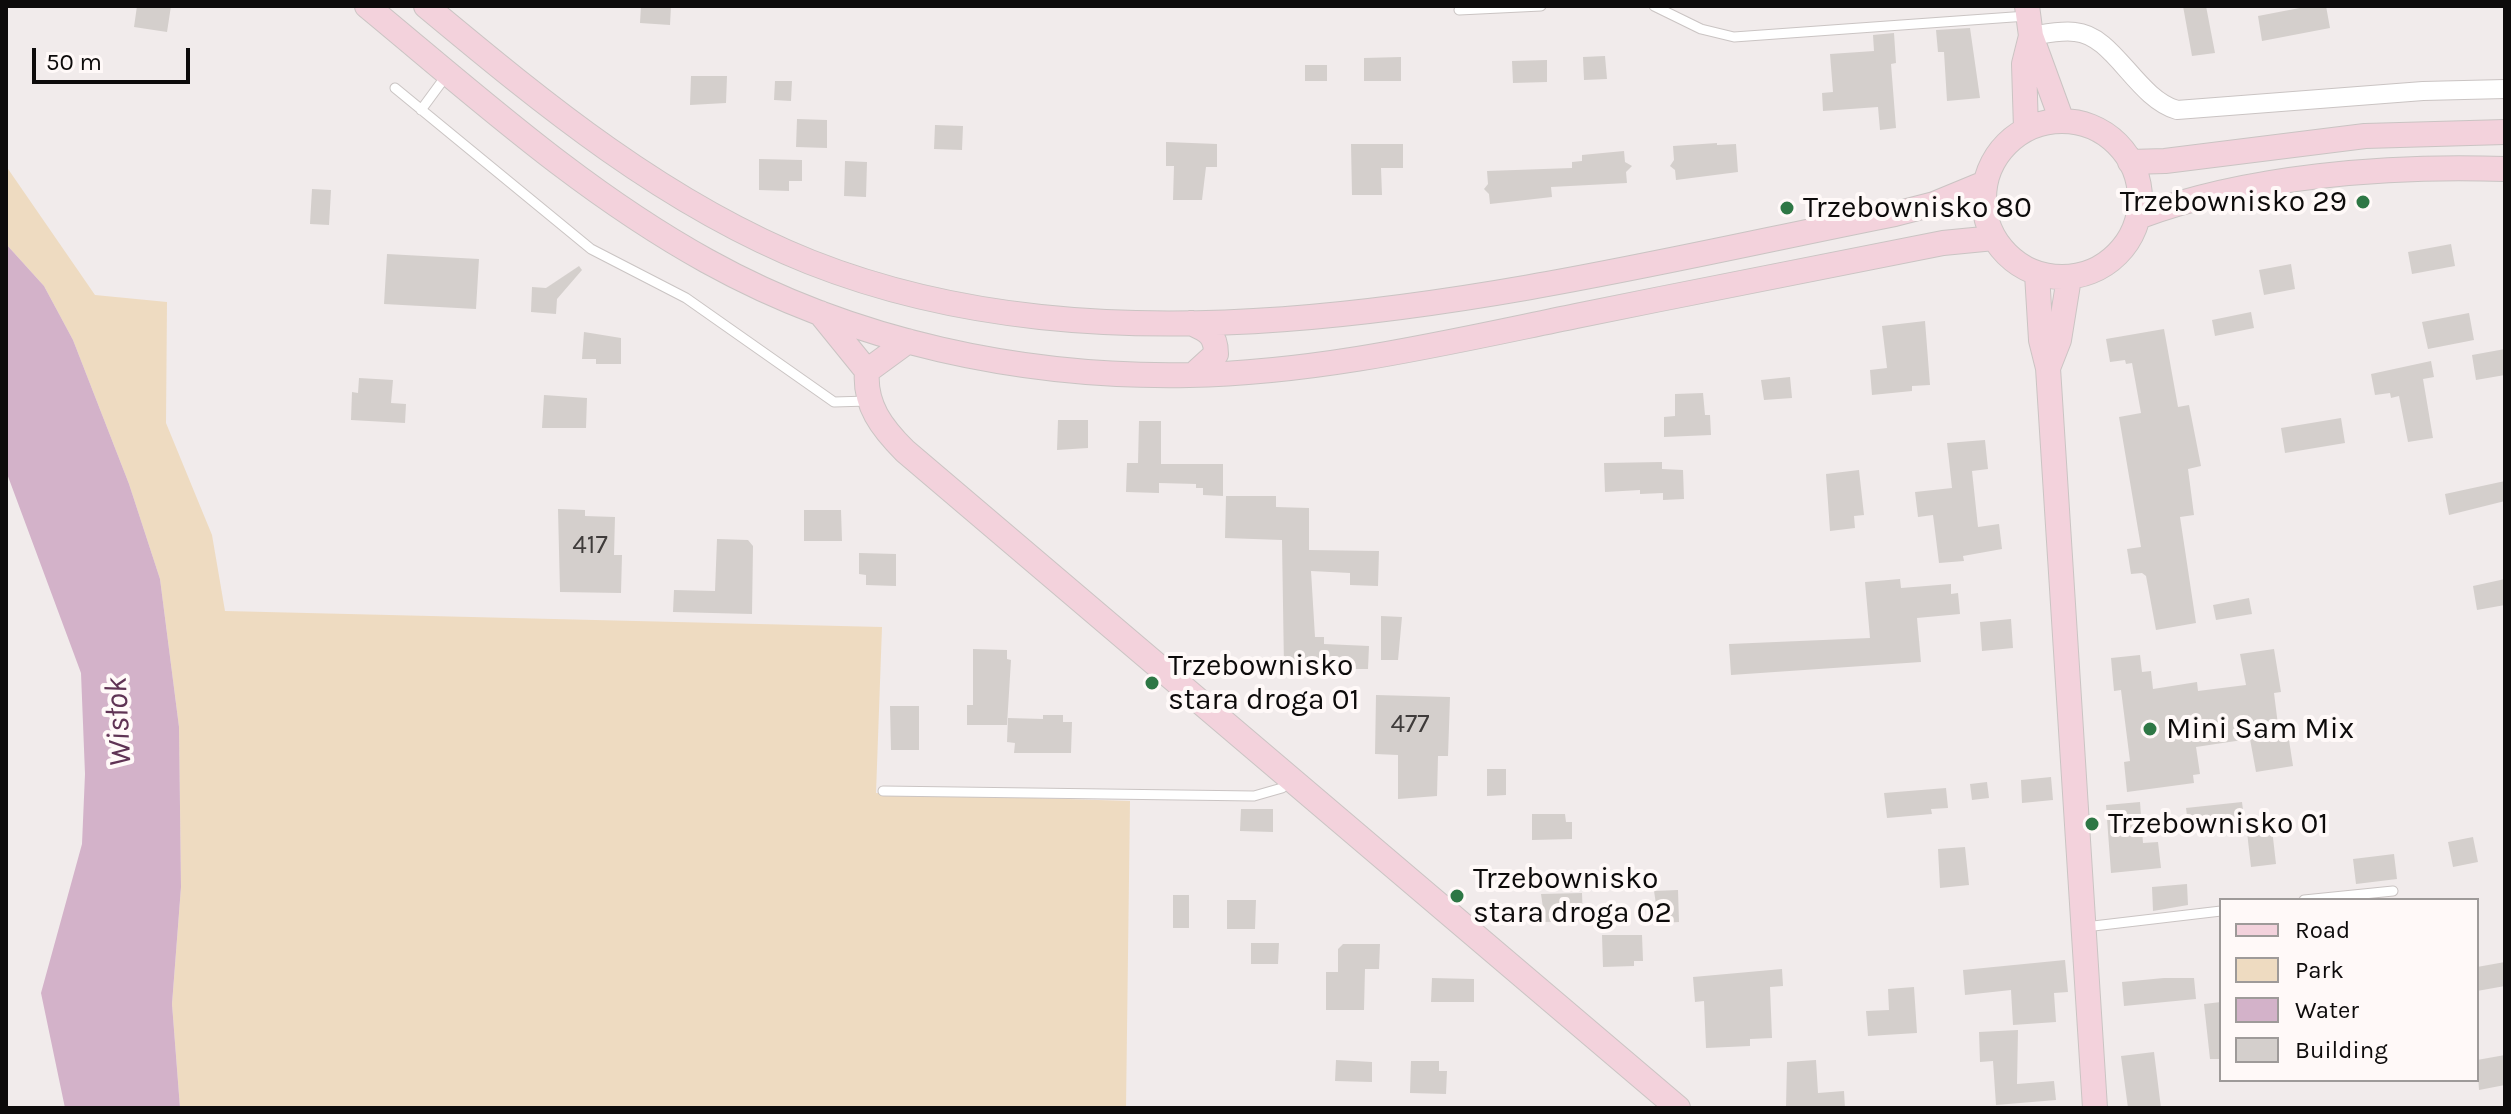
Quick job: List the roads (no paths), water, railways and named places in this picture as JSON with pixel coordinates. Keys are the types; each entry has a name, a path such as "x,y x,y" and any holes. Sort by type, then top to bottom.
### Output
{"main road":[{"path":"367,6 584,183 644,224 709,262 820,313 908,341 1056,371 1193,375 1277,368 1447,343 1907,250 1994,238"},
{"path":"426,6 605,150 698,207 811,262 917,294 1030,315 1191,323 1329,316 1482,297 1895,214 1934,204 1985,183"},
{"path":"2028,19 2062,121"},
{"path":"2026,129 2024,64 2028,19"},
{"path":"2062,121 2102,132 2130,162 2137,179 2138,217 2129,239 2113,258 2093,272 2069,278 2037,274 2005,254 1994,238 1985,211 1985,183 1993,161 2008,142 2026,129 2062,121"},
{"path":"2130,162 2165,161 2365,136 2505,132"},
{"path":"2138,217 2202,198 2328,177 2505,169"},
{"path":"2037,274 2041,340 2048,368 2095,1108"},
{"path":"2048,368 2059,340 2069,278"},
{"path":"820,313 867,371 870,401 883,428 905,451 1288,780 1550,996 1678,1108"},
{"path":"1191,323 1209,331 1216,341 1216,354 1193,375"},
{"path":"867,371 908,341"}],"street":[{"path":"2028,19 2094,38 2153,98 2177,110 2361,94 2505,89"}],"lane":[{"path":"1459,10 1541,6"},
{"path":"1654,6 1701,29 1734,37 2028,19"},
{"path":"421,110 449,74"},
{"path":"395,88 591,249 645,274 686,298 834,402 870,401"},
{"path":"883,791 1254,796 1282,788 1288,780"},
{"path":"2324,898 2393,891"},
{"path":"2085,927 2219,911"}],"water":[{"name":"Wisłok","path":"6,244 44,286 73,340 129,484 160,579 179,727 181,887 172,1004 180,1108 65,1108 41,993 82,844 85,774 81,673 6,471"}],"place":[{"name":"Trzebownisko 29","path":"2363,202"},
{"name":"Trzebownisko 80","path":"1787,208"},
{"name":"Trzebownisko stara droga 01","path":"1152,683"},
{"name":"Mini Sam Mix","path":"2150,729"},
{"name":"Trzebownisko 01","path":"2092,824"},
{"name":"Trzebownisko stara droga 02","path":"1457,896"}]}
